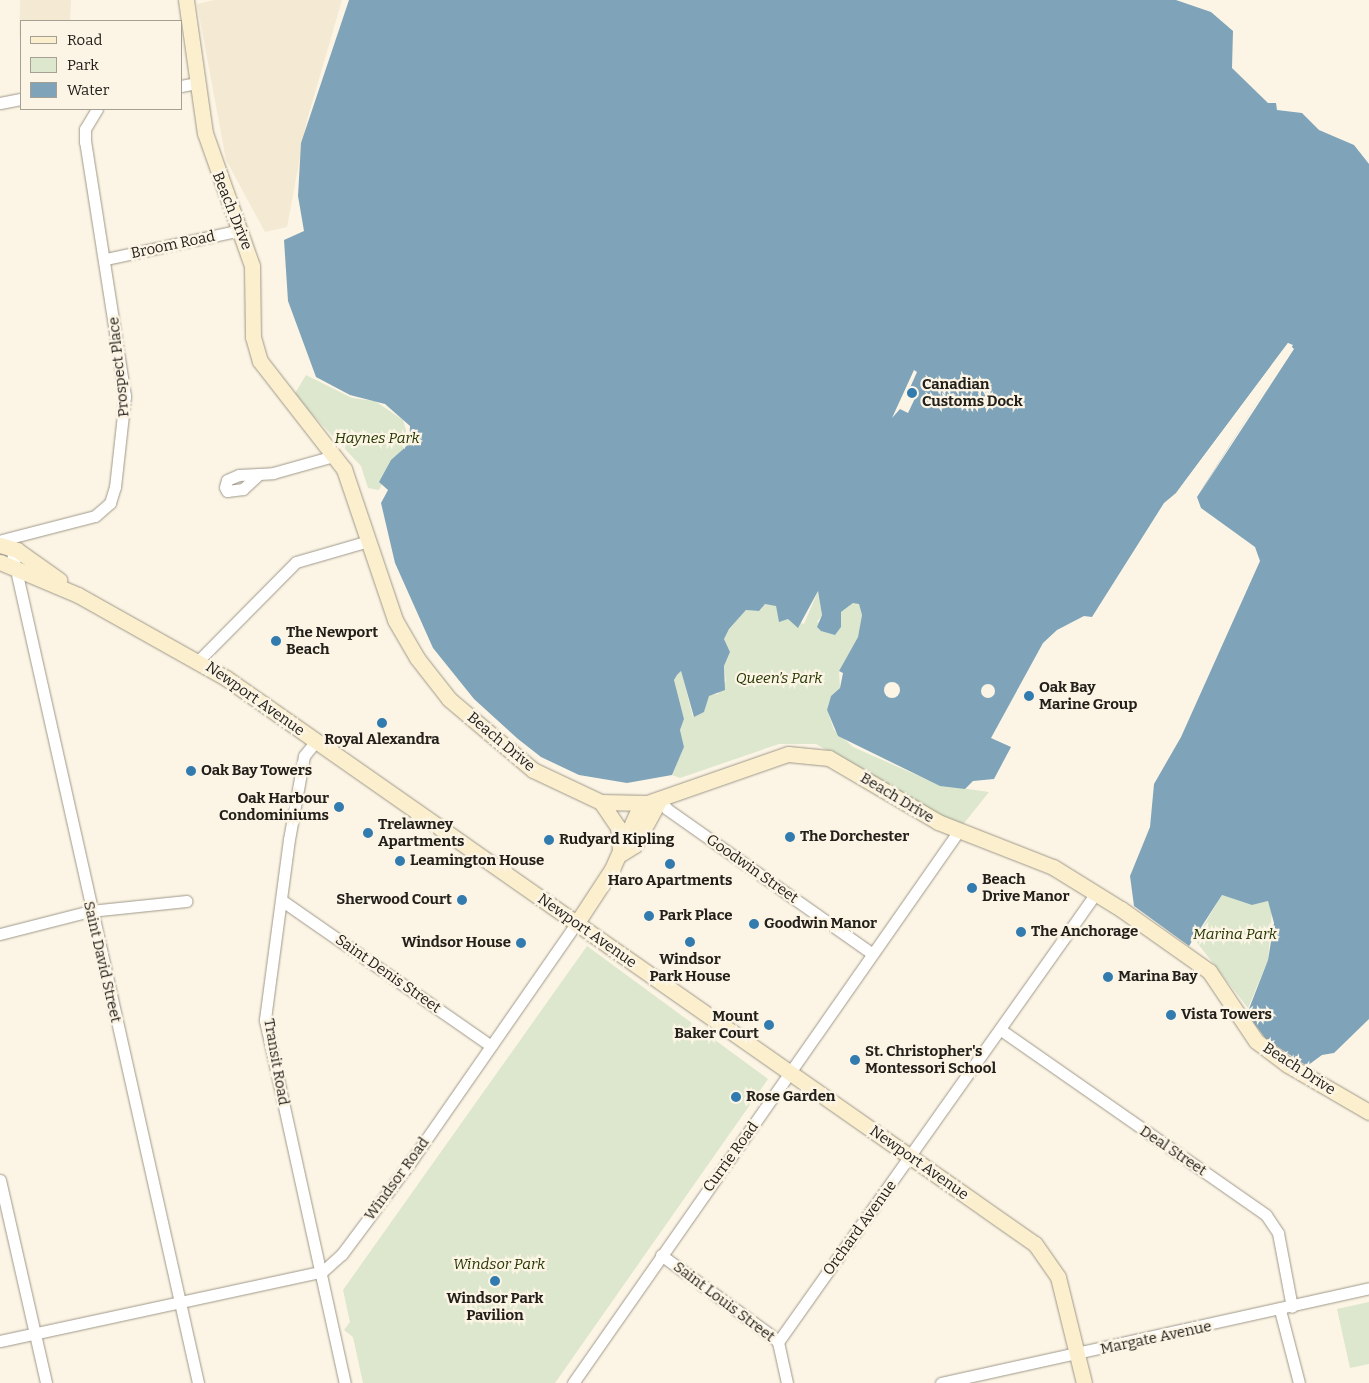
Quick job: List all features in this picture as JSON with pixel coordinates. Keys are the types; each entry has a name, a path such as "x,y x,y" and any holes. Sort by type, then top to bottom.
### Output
{"main road":[{"name":"Beach Drive","path":"186,0 189,85 214,166 241,230 254,282 253,337 260,361 334,456 348,481 365,542 406,642 443,692 533,770 601,802 642,804 788,754 814,754 840,764 958,832 1053,867 1096,893 1209,971 1256,1041 1288,1065 1369,1112"},
{"path":"5,543 78,595"},
{"name":"Newport Avenue","path":"0,562 78,595 199,660 911,1158 1047,1257 1058,1277 1084,1383"},
{"path":"601,802 618,827 619,855 635,845 660,799"},
{"name":"Windsor Road","path":"576,924 619,855 642,804"}],"street":[{"path":"0,103 20,99"},
{"name":"Prospect Place","path":"5,543 79,522 110,503 124,438 125,396 106,259 85,142 92,111"},
{"name":"Broom Road","path":"106,259 241,230"},
{"path":"258,475 334,456"},
{"path":"199,660 296,562 365,542"},
{"name":"Saint David Street","path":"5,543 15,568 90,912 198,1383"},
{"name":"Transit Road","path":"316,741 304,756 299,782 284,902 265,1020 323,1271 345,1383"},
{"name":"Goodwin Street","path":"660,799 871,952"},
{"name":"Currie Road","path":"573,1383 661,1255 790,1074 871,952 958,832"},
{"name":"Orchard Avenue","path":"778,1342 911,1158 1096,893"},
{"path":"0,934 90,912 186,901"},
{"name":"Saint Denis Street","path":"284,902 491,1046"},
{"name":"Windsor Road","path":"0,1341 323,1271 342,1254 374,1213 576,924"},
{"name":"Deal Street","path":"1001,1030 1266,1215 1278,1233 1292,1307"},
{"path":"0,1180 46,1383"},
{"name":"Saint Louis Street","path":"661,1255 778,1342 787,1383"},
{"name":"Margate Avenue","path":"941,1383 1280,1310 1369,1288"},
{"path":"1280,1310 1299,1383"}],"shaded area":[{"path":"20,0 71,0 70,20 20,20 19,44"},
{"path":"215,0 342,0 307,120 287,227 265,232 226,160 197,4"}],"green space":[{"name":"Haynes Park","path":"306,375 352,398 375,401 403,420 411,448 388,472 379,490 368,488 361,466 294,395"},
{"name":"Queen’s Park","path":"818,591 822,615 817,622 841,627 841,612 853,603 859,603 862,615 858,637 839,671 840,688 831,696 827,710 834,730 853,747 939,785 989,792 961,827 816,744 779,744 680,778 672,775 684,747 680,730 684,719 674,680 677,675 681,671 693,717 704,712 709,695 718,694 726,681 724,666 730,652 724,639 729,629 746,610 759,611 765,604 776,605 778,615 804,624"},
{"name":"Marina Park","path":"1222,895 1252,905 1268,901 1272,911 1268,960 1248,1008 1195,940"},
{"name":"Windsor Park","path":"587,946 768,1079 555,1383 363,1383 353,1337 344,1330 350,1322 343,1290"},
{"path":"1369,1302 1369,1364 1350,1368 1337,1309"}],"water":[{"path":"349,0 1176,0 1211,12 1233,31 1232,68 1268,103 1276,103 1277,110 1302,113 1319,130 1354,145 1369,164 1369,1019 1334,1053 1322,1055 1307,1066 1266,1039 1247,1014 1268,960 1274,923 1268,901 1252,905 1222,895 1189,946 1134,906 1130,876 1150,827 1154,784 1181,737 1260,561 1255,547 1201,508 1197,497 1293,345 1288,343 1176,493 1164,503 1092,617 1084,616 1057,630 1043,643 991,738 1011,747 994,779 973,781 965,789 940,786 838,736 827,710 831,696 840,688 843,673 839,671 858,637 862,615 859,604 853,603 841,612 841,627 835,635 821,631 817,627 822,615 818,591 798,628 788,619 779,622 776,606 765,604 759,611 746,610 729,629 724,639 730,652 724,666 725,690 709,696 704,712 694,717 681,671 677,675 674,680 684,719 680,730 684,747 672,775 627,783 579,775 541,757 518,739 474,699 433,648 395,563 381,503 388,490 379,482 391,460 409,444 410,426 385,404 350,395 316,377 288,301 284,240 304,231 298,196 301,143"}],"pier":[{"path":"1288,343 1294,349 1198,496 1291,347 1176,493"},
{"path":"914,370 917,372 909,390 917,394 908,413 900,409 892,418"},
{"path":"892,682 900,690 892,698 884,690"},
{"path":"985,684 991,684 995,691 991,698 985,698 981,694 981,688"}],"place":[{"name":"Canadian Customs Dock","path":"912,393"},
{"name":"The Newport Beach","path":"276,641"},
{"name":"Oak Bay Marine Group","path":"1029,696"},
{"name":"Royal Alexandra","path":"382,723"},
{"name":"Oak Bay Towers","path":"191,771"},
{"name":"Oak Harbour Condominiums","path":"339,807"},
{"name":"Trelawney Apartments","path":"368,833"},
{"name":"The Dorchester","path":"790,837"},
{"name":"Rudyard Kipling","path":"549,840"},
{"name":"Leamington House","path":"400,861"},
{"name":"Haro Apartments","path":"670,864"},
{"name":"Beach Drive Manor","path":"972,888"},
{"name":"Sherwood Court","path":"462,900"},
{"name":"Park Place","path":"649,916"},
{"name":"Goodwin Manor","path":"754,924"},
{"name":"The Anchorage","path":"1021,932"},
{"name":"Windsor Park House","path":"690,942"},
{"name":"Windsor House","path":"521,943"},
{"name":"Marina Bay","path":"1108,977"},
{"name":"Vista Towers","path":"1171,1015"},
{"name":"Mount Baker Court","path":"769,1025"},
{"name":"St. Christopher's Montessori School","path":"855,1060"},
{"name":"Rose Garden","path":"736,1097"},
{"name":"Windsor Park Pavilion","path":"495,1281"}]}
